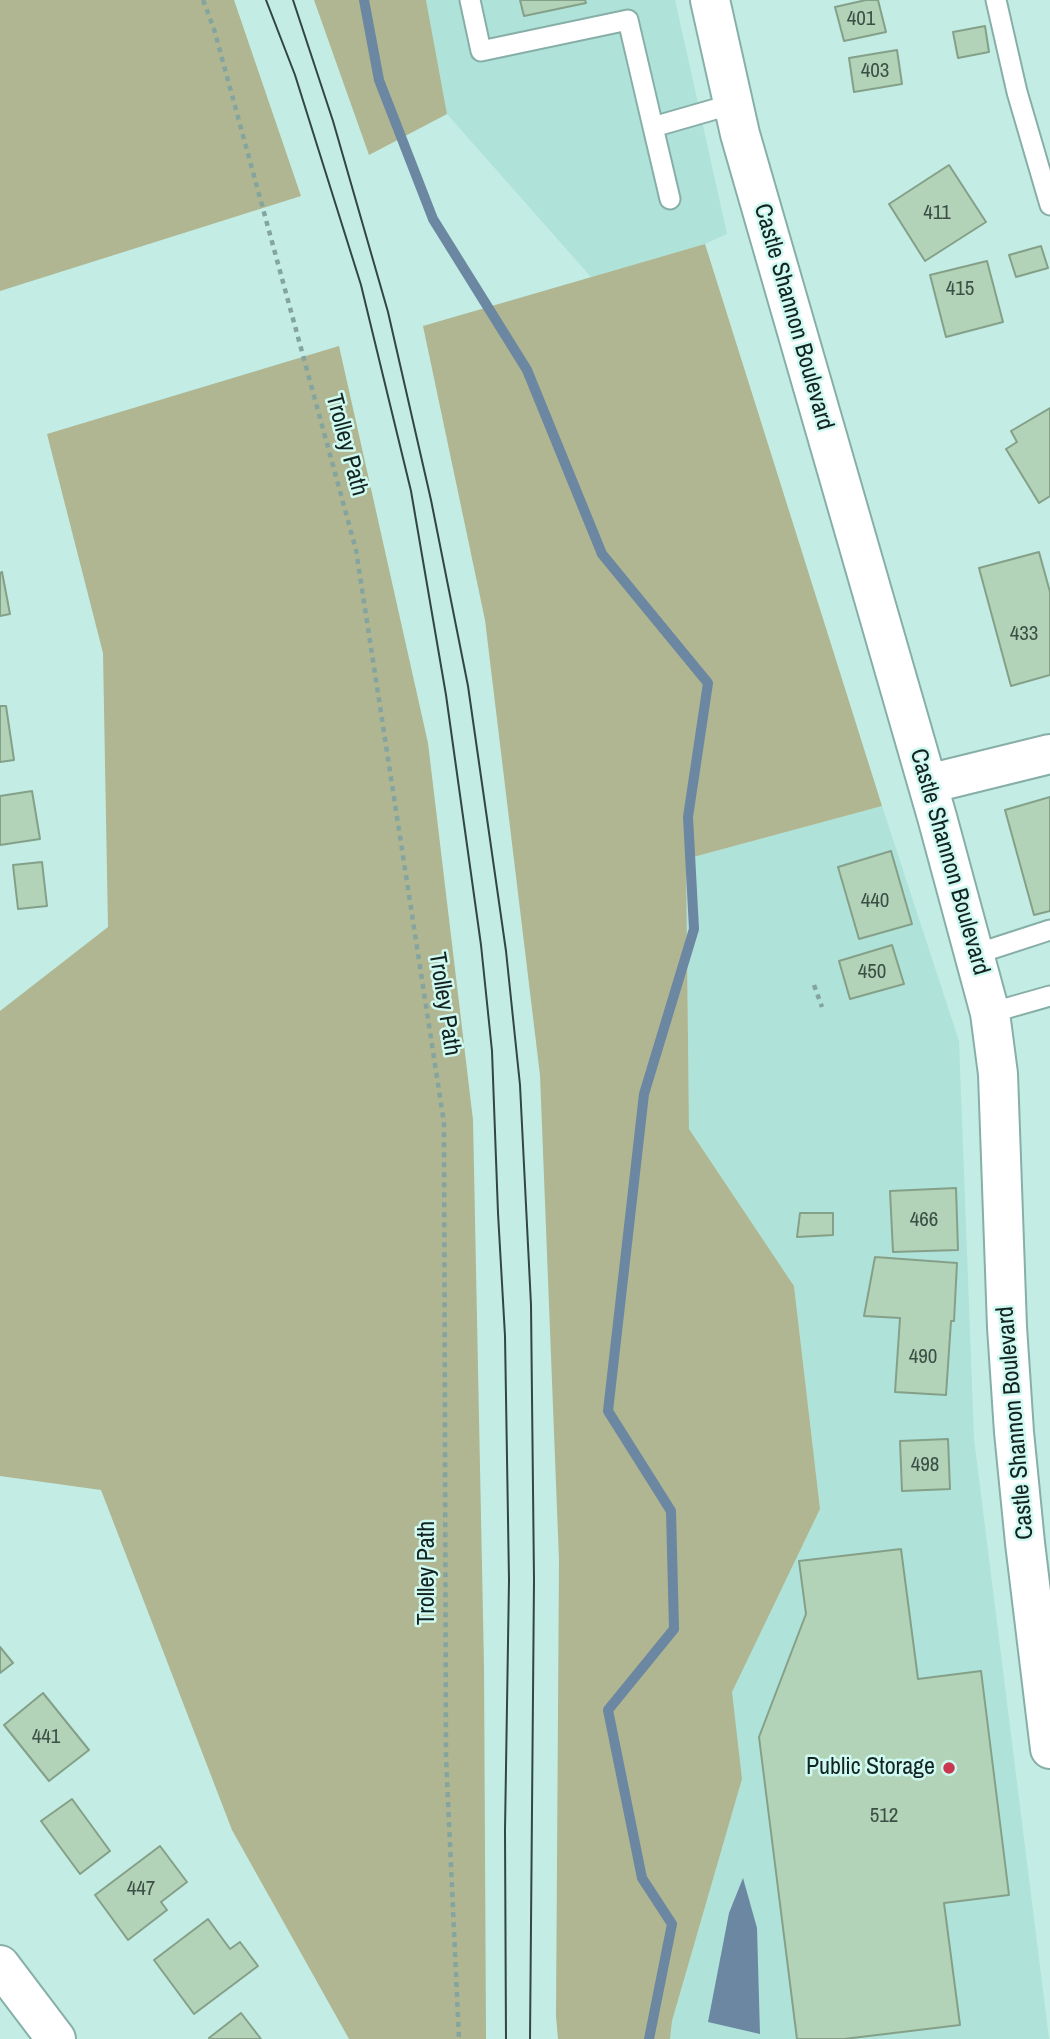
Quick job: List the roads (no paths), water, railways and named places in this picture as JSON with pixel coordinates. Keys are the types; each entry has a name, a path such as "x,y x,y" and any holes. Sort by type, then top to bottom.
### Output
{"street":[{"name":"Castle Shannon Boulevard","path":"710,0 733,104 928,784 990,1013 998,1074 1007,1327 1014,1432 1050,1749"},
{"path":"928,784 1050,754"},
{"path":"0,1965 56,2039"}],"lane":[{"path":"470,0 481,51 628,20 670,199"},
{"path":"996,0 1017,92 1050,205"},
{"path":"653,127 733,104"},
{"path":"975,954 1050,930"},
{"path":"990,1013 1050,996"}],"waterway":[{"path":"364,0 379,80 433,219 527,370 602,554 708,683 688,817 694,929 644,1094 608,1411 671,1511 674,1629 608,1710 642,1878 672,1924 649,2039"}],"tram line":[{"path":"266,0 295,75 361,285 411,491 446,695 481,945 492,1051 505,1336 509,1580 505,1830 506,2039"},
{"path":"293,0 333,121 388,312 431,500 468,686 506,951 520,1085 531,1305 534,1580 530,2039"}],"place":[{"name":"Public Storage","path":"949,1768"}]}
